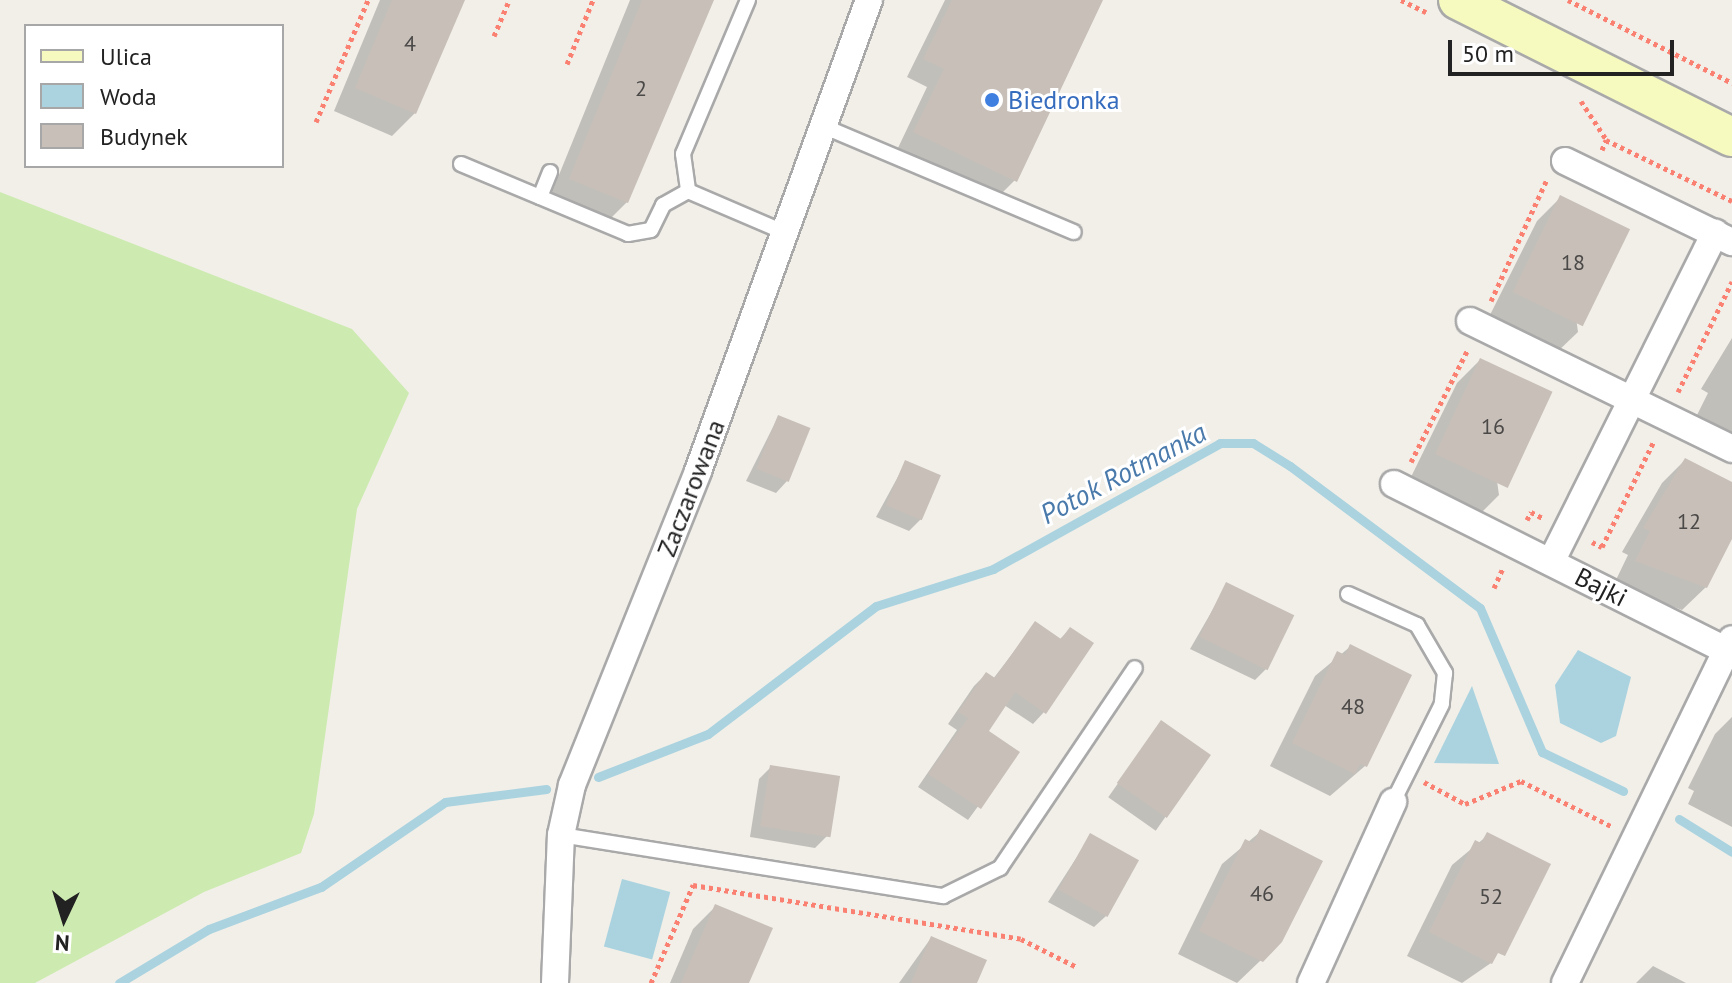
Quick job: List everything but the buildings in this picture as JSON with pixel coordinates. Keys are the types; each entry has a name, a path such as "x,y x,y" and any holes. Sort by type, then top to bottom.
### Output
{"main road":[{"path":"1458,0 1732,137"}],"street":[{"name":"Zaczarowana","path":"555,983 561,835 572,785 786,233 869,0"},
{"name":"Bajki","path":"1565,161 1723,238 1631,400 1551,562 1730,647 1565,983"},
{"path":"1470,321 1732,449"},
{"path":"1394,484 1551,562"},
{"path":"1311,983 1393,802"}],"lane":[{"path":"688,191 683,154 748,0"},
{"path":"825,127 1074,232"},
{"path":"461,164 628,234 651,230 663,205 688,191"},
{"path":"540,197 550,172"},
{"path":"688,191 786,233"},
{"path":"1348,594 1417,625 1445,673 1442,704 1393,802"},
{"path":"561,835 943,896 1000,868 1135,668"}],"path":[{"path":"316,122 368,0"},
{"path":"494,36 509,0"},
{"path":"567,64 593,0"},
{"path":"1568,0 1732,83"},
{"path":"1577,94 1606,140 1732,201"},
{"path":"1591,173 1606,140"},
{"path":"1408,773 1465,804 1521,781 1636,838"},
{"path":"651,983 693,885 1021,939 1077,967"}],"green space":[{"path":"0,192 352,329 409,393 357,509 314,814 301,853 204,892 35,983 0,983"}],"water":[{"path":"1578,650 1631,677 1616,736 1601,743 1560,723 1555,685"},
{"path":"1472,686 1499,764 1434,763"},
{"path":"622,879 670,892 652,960 604,947"}],"waterway":[{"name":"Potok Rotmanka","path":"598,777 708,734 876,606 993,569 1220,443 1253,443 1290,466 1480,608 1542,752 1623,791"},
{"name":"Potok Rotmanka","path":"119,983 209,929 321,887 445,802 546,789"},
{"name":"Potok Rotmanka","path":"1679,819 1732,852"}],"place":[{"name":"Biedronka","path":"992,100"}]}
